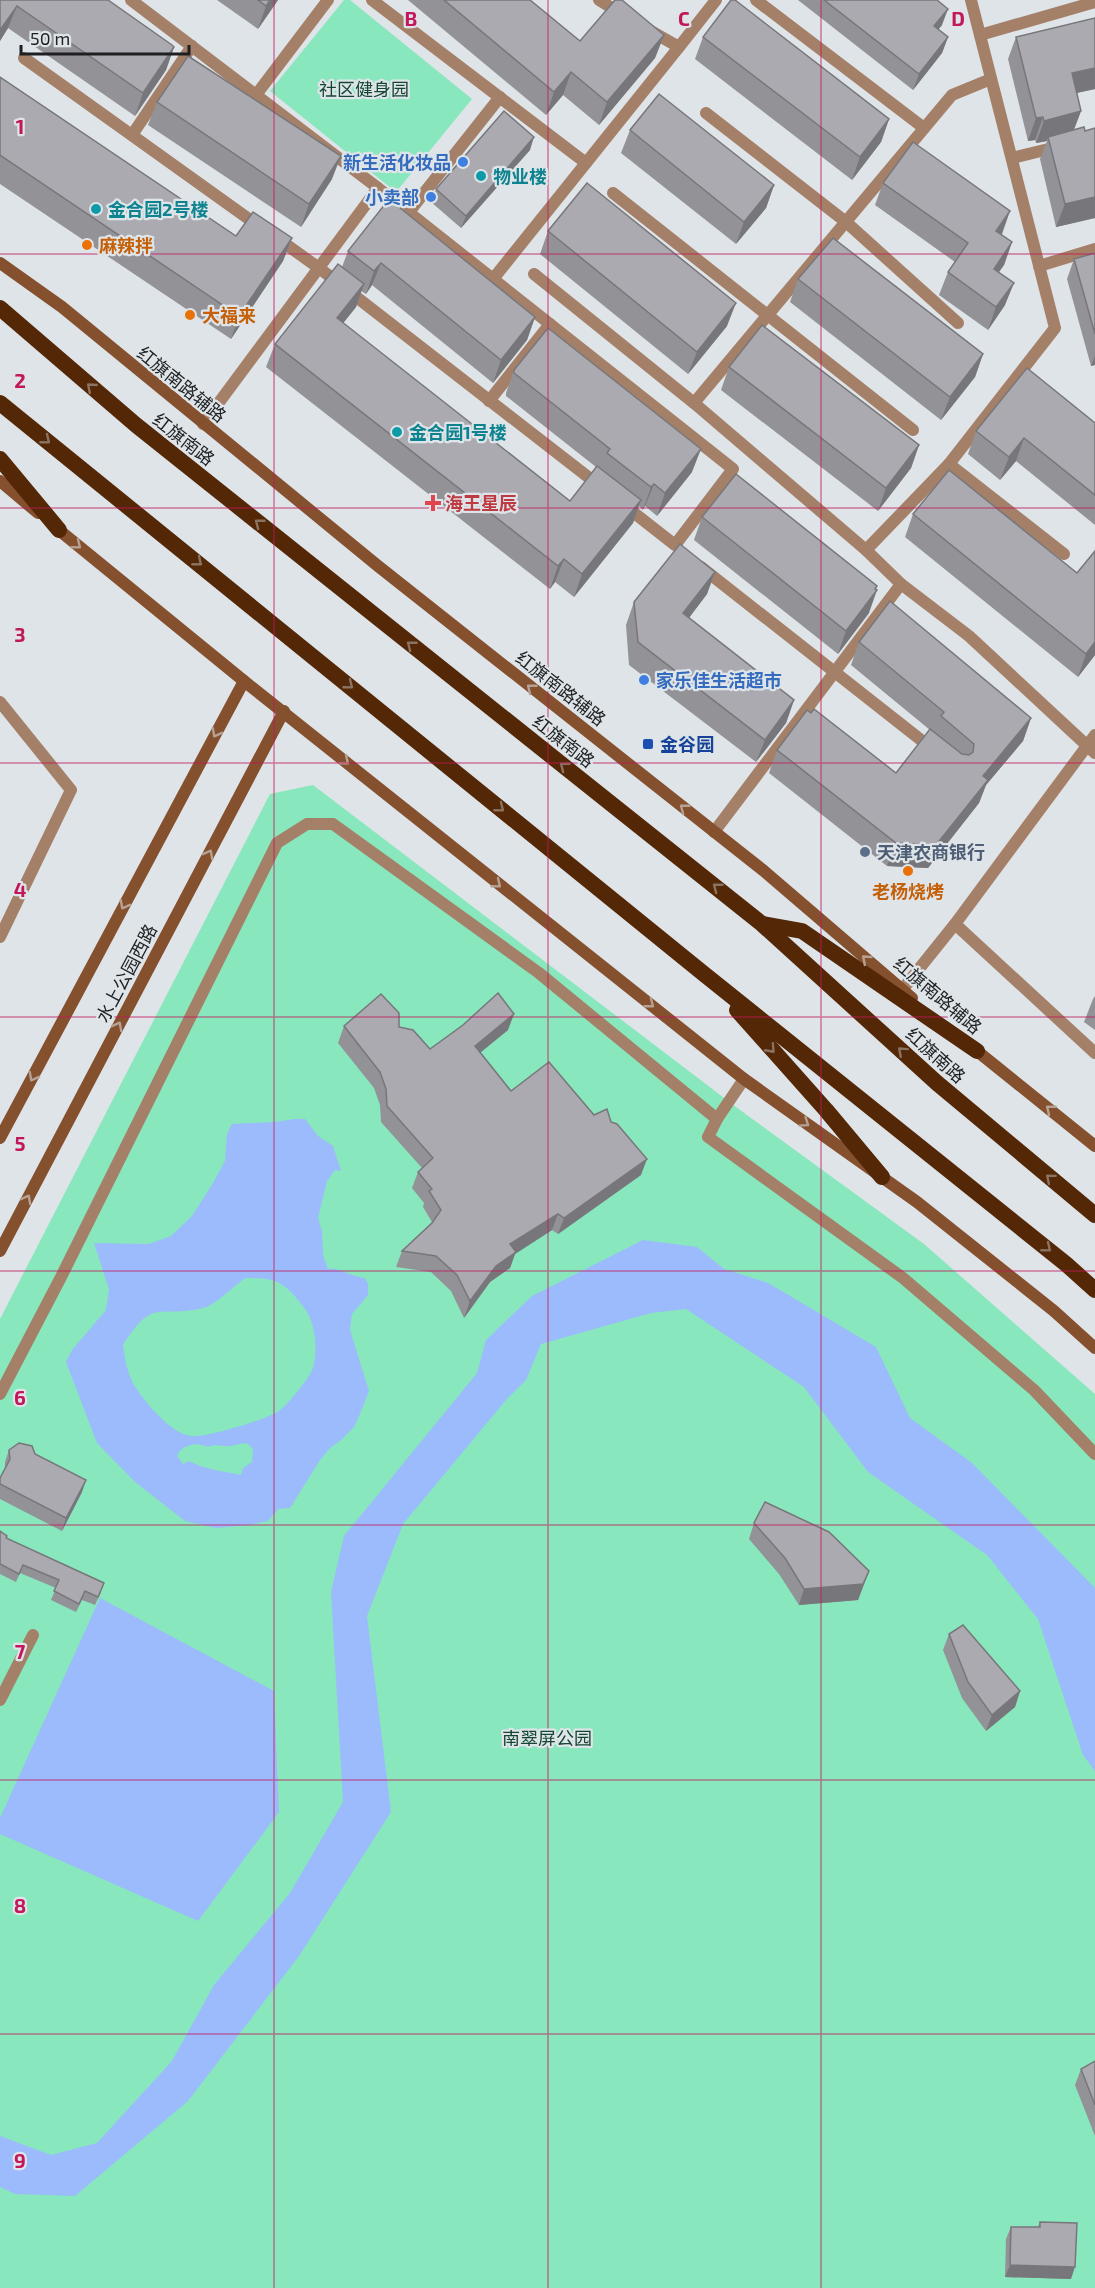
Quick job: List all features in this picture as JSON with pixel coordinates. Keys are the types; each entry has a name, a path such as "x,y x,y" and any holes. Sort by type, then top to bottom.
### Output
{"highway":[{"name":"红旗南路","path":"0,308 136,426 762,924 937,1083 1095,1215"},
{"path":"0,403 704,974 985,1198 1095,1290"},
{"path":"0,459 59,530"},
{"path":"762,924 802,931 977,1051"},
{"path":"704,974 826,1110 882,1177"}],"main road":[{"name":"红旗南路辅路","path":"0,263 62,307 378,566 764,871 902,990 1095,1146"},
{"path":"0,481 244,681 744,1079 917,1202 1054,1311 1095,1348"},
{"name":"水上公园西路","path":"0,1138 244,681"},
{"name":"水上公园西路","path":"0,1251 284,711"}],"street":[{"path":"24,58 319,268 675,545 733,470 409,212 131,0"},
{"path":"256,95 328,0"},
{"path":"372,0 586,163"},
{"path":"599,0 679,47"},
{"path":"493,279 716,0"},
{"path":"756,0 924,128"},
{"path":"866,550 949,464 1028,372 1055,328 971,0"},
{"path":"980,35 1095,2"},
{"path":"132,135 192,46"},
{"path":"694,403 952,95 991,79"},
{"path":"409,212 500,97"},
{"path":"706,113 846,222 958,323"},
{"path":"1012,158 1074,142"},
{"path":"203,424 378,188"},
{"path":"613,193 913,430"},
{"path":"1039,266 1095,249"},
{"path":"534,274 694,403 866,550 901,584 969,636 1091,749"},
{"path":"489,401 550,324"},
{"path":"949,464 1064,554"},
{"path":"688,557 941,756"},
{"path":"714,832 901,584"},
{"path":"0,702 71,790 0,937"},
{"path":"902,990 1091,749 1095,735"},
{"path":"0,1394 61,1277 277,843 307,824 333,824 343,831 539,973 717,1119"},
{"path":"955,924 1095,1053"},
{"path":"744,1079 717,1119 708,1137 903,1278 1034,1390 1095,1454"},
{"path":"0,1700 33,1635"}],"green space":[{"name":"社区健身园","path":"344,0 350,0 472,99 396,192 270,91"},
{"name":"南翠屏公园","path":"313,785 736,1107 924,1244 1095,1394 1095,2288 0,2288 0,1319 270,794"}],"water":[{"path":"305,1119 318,1136 333,1146 341,1171 335,1170 327,1181 318,1218 322,1231 323,1255 328,1269 337,1269 365,1278 368,1284 368,1295 352,1314 350,1330 369,1391 354,1427 320,1460 290,1508 278,1509 268,1521 216,1528 185,1521 135,1482 97,1443 66,1362 72,1350 106,1310 109,1289 94,1243 149,1244 171,1236 192,1216 225,1161 227,1134 232,1124","holes":["245,1278 272,1280 290,1291 303,1306 311,1320 315,1336 313,1368 293,1397 279,1411 263,1419 209,1434 198,1436 183,1434 159,1416 138,1392 130,1376 123,1345 133,1330 150,1315 157,1312 203,1308 218,1300","247,1443 253,1449 252,1462 243,1468 241,1475 208,1468 189,1461 183,1464 177,1456 182,1449 190,1445 199,1444 208,1447"]},
{"path":"643,1240 697,1247 724,1269 768,1283 876,1347 910,1418 972,1463 1095,1588 1095,1771 1083,1755 1038,1619 987,1555 868,1472 804,1387 686,1309 651,1313 541,1344 526,1380 506,1400 403,1524 367,1616 391,1812 299,1956 188,2101 75,2196 15,2194 0,2187 0,2136 51,2155 97,2143 172,2061 214,1985 290,1893 343,1802 331,1592 344,1536 477,1373 486,1340 532,1296"},
{"path":"100,1598 274,1691 279,1812 198,1921 0,1834 0,1818"}],"building":[{"path":"0,0 108,0 174,47 143,93 17,6 0,30"},
{"path":"258,0 270,0 266,6"},
{"path":"444,0 530,0 580,41 615,0 622,0 664,35 607,102 571,72 554,92"},
{"path":"731,0 735,0 889,119 860,157 703,37"},
{"path":"824,0 937,0 948,9 934,26 948,37 919,74"},
{"path":"1095,18 1095,68 1072,73 1081,111 1044,121 1043,117 1036,118 1016,37"},
{"path":"188,56 341,156 309,204 157,102"},
{"name":"金合园2号楼","path":"0,77 236,236 253,212 292,238 239,316 0,155"},
{"path":"659,94 774,185 744,222 630,130"},
{"name":"物业楼","path":"504,111 534,137 466,216 436,189"},
{"path":"1084,127 1085,131 1095,128 1095,197 1065,204 1048,137"},
{"path":"913,142 1010,211 996,231 1012,242 994,269 1014,283 996,307 948,272 968,243 883,183"},
{"path":"587,183 736,303 697,352 548,231"},
{"path":"389,199 535,317 501,360 381,263 374,271 348,251"},
{"path":"833,238 983,354 950,397 798,279"},
{"path":"1095,253 1095,334 1074,259"},
{"name":"金合园1号楼","path":"338,264 364,284 337,318 570,501 597,466 641,500 582,574 564,559 558,566 275,344"},
{"path":"762,325 919,445 886,488 729,367"},
{"path":"548,328 701,449 665,493 654,484 651,487 607,453 610,449 514,373 514,370"},
{"path":"1027,368 1095,423 1095,495 1024,438 1009,457 976,431"},
{"path":"949,470 1077,573 1095,551 1095,642 1086,654 913,514"},
{"path":"736,474 877,586 875,589 877,590 846,631 702,517"},
{"path":"680,544 715,572 683,613 794,700 765,740 638,642 634,602"},
{"path":"890,601 1031,718 983,776 988,780 936,845 896,843 777,750 807,710 811,713 814,709 896,773 930,729 962,754 969,755 973,752 974,744 941,716 944,712 859,642"},
{"path":"498,993 514,1014 475,1046 511,1091 549,1062 594,1115 607,1109 611,1122 617,1124 647,1159 564,1218 558,1214 510,1244 516,1252 496,1266 470,1301 457,1275 436,1256 402,1251 432,1223 441,1210 429,1191 432,1189 418,1172 433,1158 387,1106 386,1089 380,1072 344,1026 381,994 399,1013 399,1027 413,1030 430,1049 463,1025"},
{"path":"19,1443 32,1446 35,1454 86,1480 66,1518 0,1484 0,1478 10,1459 9,1450"},
{"path":"765,1502 829,1532 869,1571 863,1584 804,1589 785,1558 754,1523"},
{"path":"0,1531 7,1536 6,1538 104,1583 98,1597 85,1591 79,1604 54,1591 59,1580 23,1565 19,1574 0,1564"},
{"path":"963,1625 1020,1691 992,1715 968,1682 949,1634"},
{"path":"1095,2061 1095,2105 1081,2069"},
{"path":"1040,2222 1077,2223 1075,2267 1010,2265 1011,2227 1040,2227"}],"place":[{"name":"新生活化妆品","path":"463,162"},
{"name":"物业楼","path":"481,176"},
{"name":"小卖部","path":"431,197"},
{"name":"金合园2号楼","path":"96,209"},
{"name":"麻辣拌","path":"87,245"},
{"name":"大福来","path":"190,315"},
{"name":"金合园1号楼","path":"397,432"},
{"name":"海王星辰","path":"433,503"},
{"name":"家乐佳生活超市","path":"644,680"},
{"name":"金谷园","path":"648,744"},
{"name":"天津农商银行","path":"865,852"},
{"name":"老杨烧烤","path":"908,871"}]}
